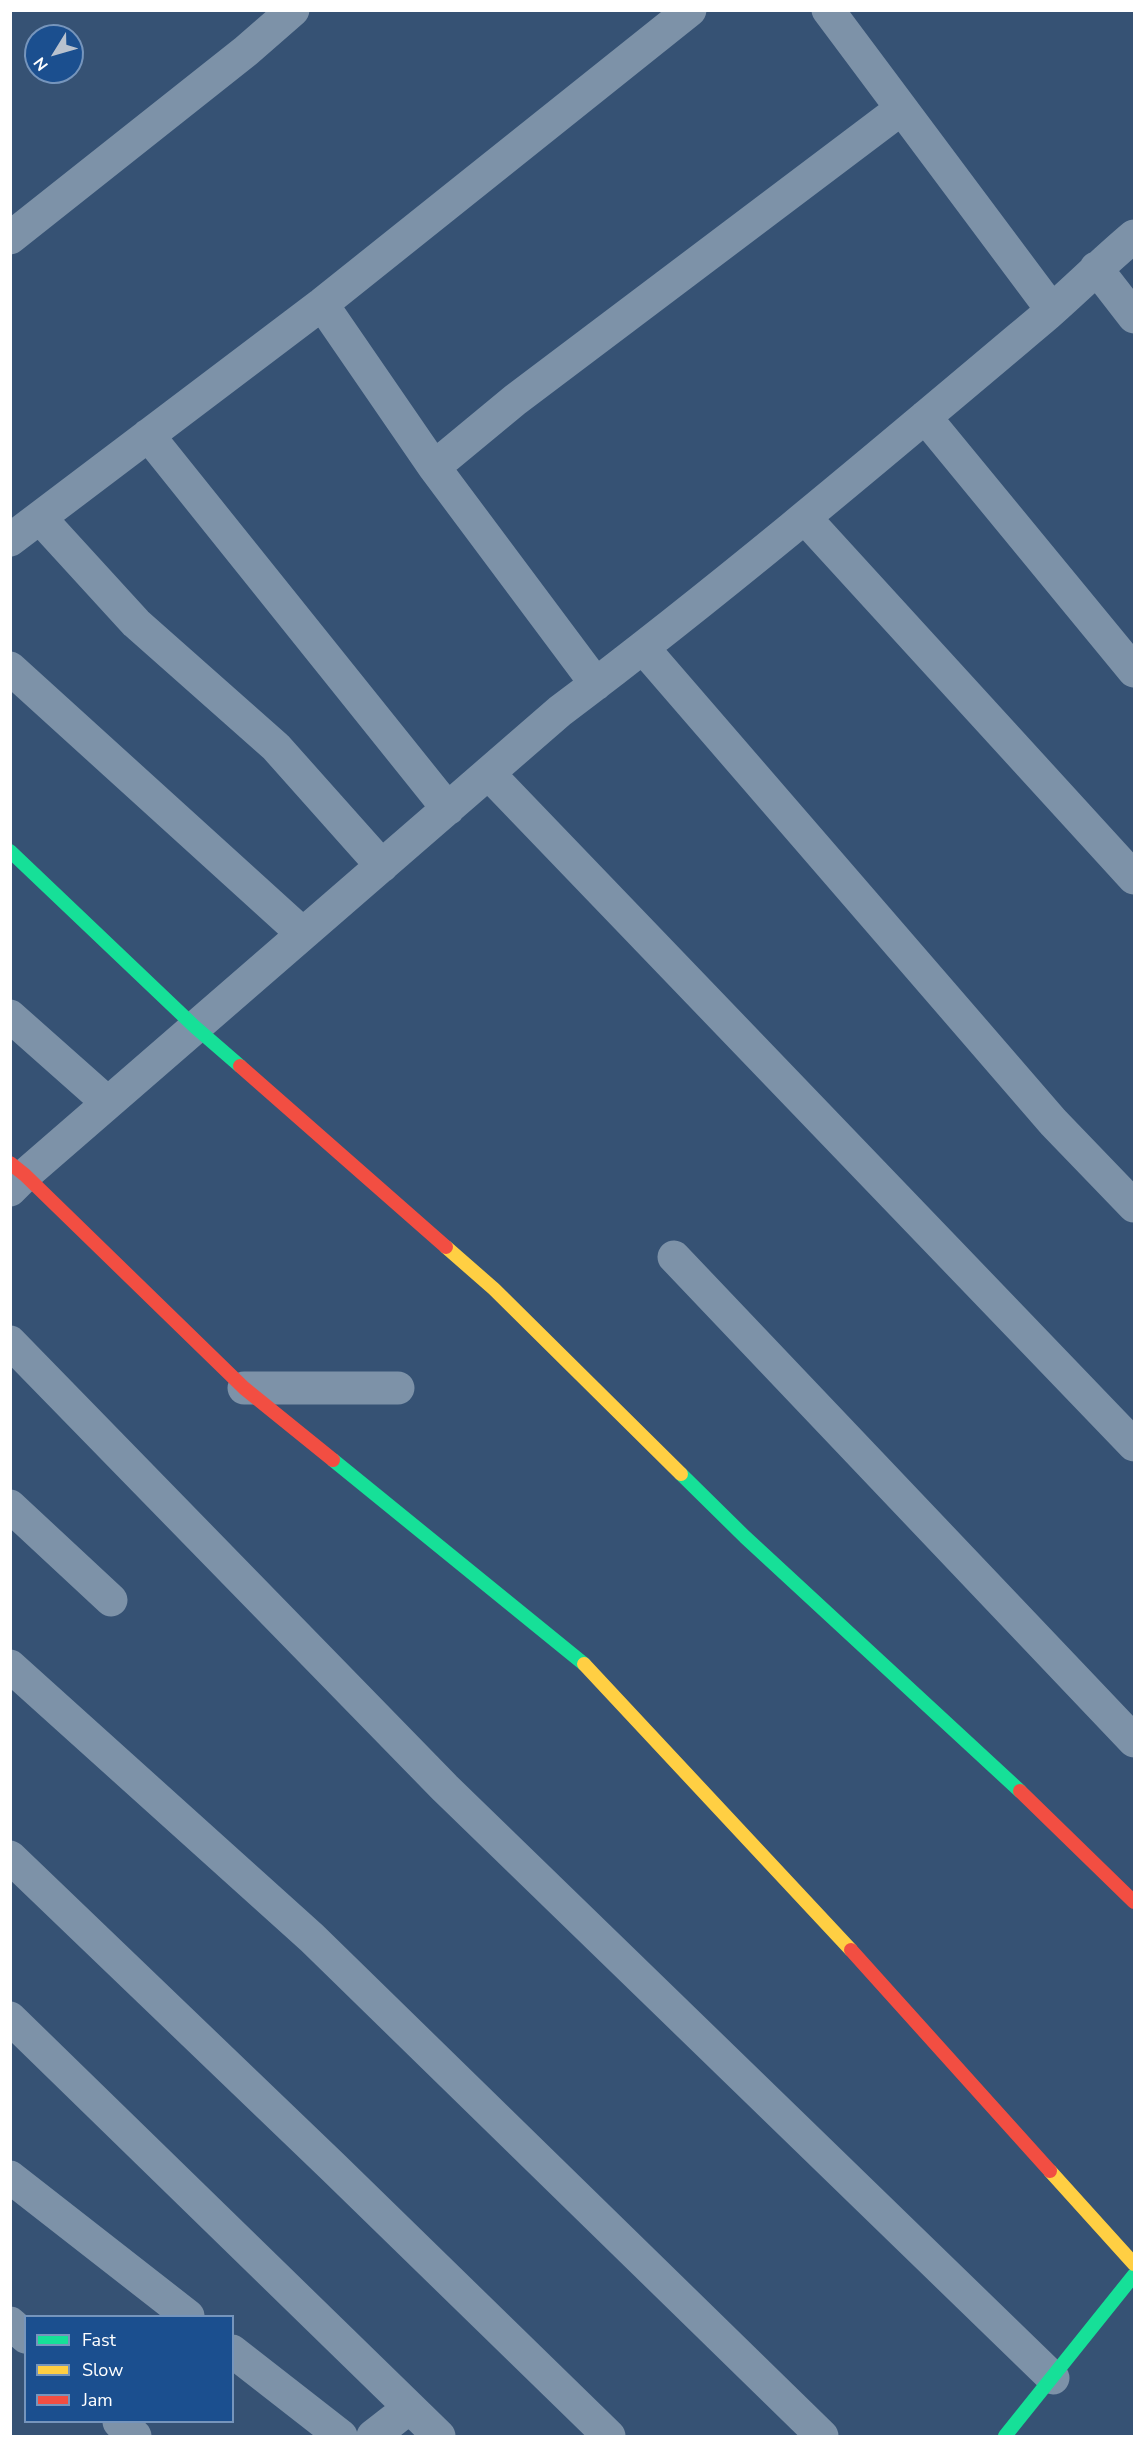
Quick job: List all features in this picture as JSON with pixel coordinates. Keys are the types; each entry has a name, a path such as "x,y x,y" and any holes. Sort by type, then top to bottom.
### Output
{"street":[{"path":"10,238 246,51 293,10"},
{"path":"10,540 322,304 690,10"},
{"path":"828,10 1052,310"},
{"path":"434,467 515,400 901,109"},
{"path":"1134,236 1052,310 805,518 644,649 560,711 108,1103 15,1176 244,1388 588,1667 838,1935 1134,2264"},
{"path":"1096,268 1134,317"},
{"path":"322,304 434,467 596,684"},
{"path":"924,417 1134,670"},
{"path":"148,435 448,809"},
{"path":"40,518 136,622 276,747 382,866"},
{"path":"805,518 1134,878"},
{"path":"644,649 1053,1122 1134,1206"},
{"path":"10,668 303,934"},
{"path":"489,774 1134,1445"},
{"path":"10,851 195,1027 494,1289 746,1537 1042,1811 1134,1902"},
{"path":"10,1016 108,1103"},
{"path":"674,1257 1134,1741"},
{"path":"10,1342 445,1788 1053,2378"},
{"path":"244,1388 398,1388"},
{"path":"10,1506 111,1600"},
{"path":"10,1666 312,1938 822,2436"},
{"path":"10,1857 325,2158 609,2436"},
{"path":"10,2018 439,2436"},
{"path":"10,2177 187,2315"},
{"path":"1005,2436 1134,2274"},
{"path":"10,2323 24,2335"},
{"path":"234,2353 341,2436"},
{"path":"373,2436 409,2408"},
{"path":"121,2423 135,2436"}],"traffic: fast":[{"path":"10,851 195,1027 240,1066"},
{"path":"333,1460 584,1664"},
{"path":"681,1474 745,1537 1020,1791"},
{"path":"1005,2436 1134,2275"}],"traffic: slow":[{"path":"446,1247 494,1289 681,1474"},
{"path":"584,1664 851,1950"},
{"path":"1050,2171 1134,2264"}],"traffic: jam":[{"path":"240,1066 446,1247"},
{"path":"10,1163 244,1388 333,1460"},
{"path":"1020,1791 1134,1902"},
{"path":"851,1950 1050,2171"}]}
